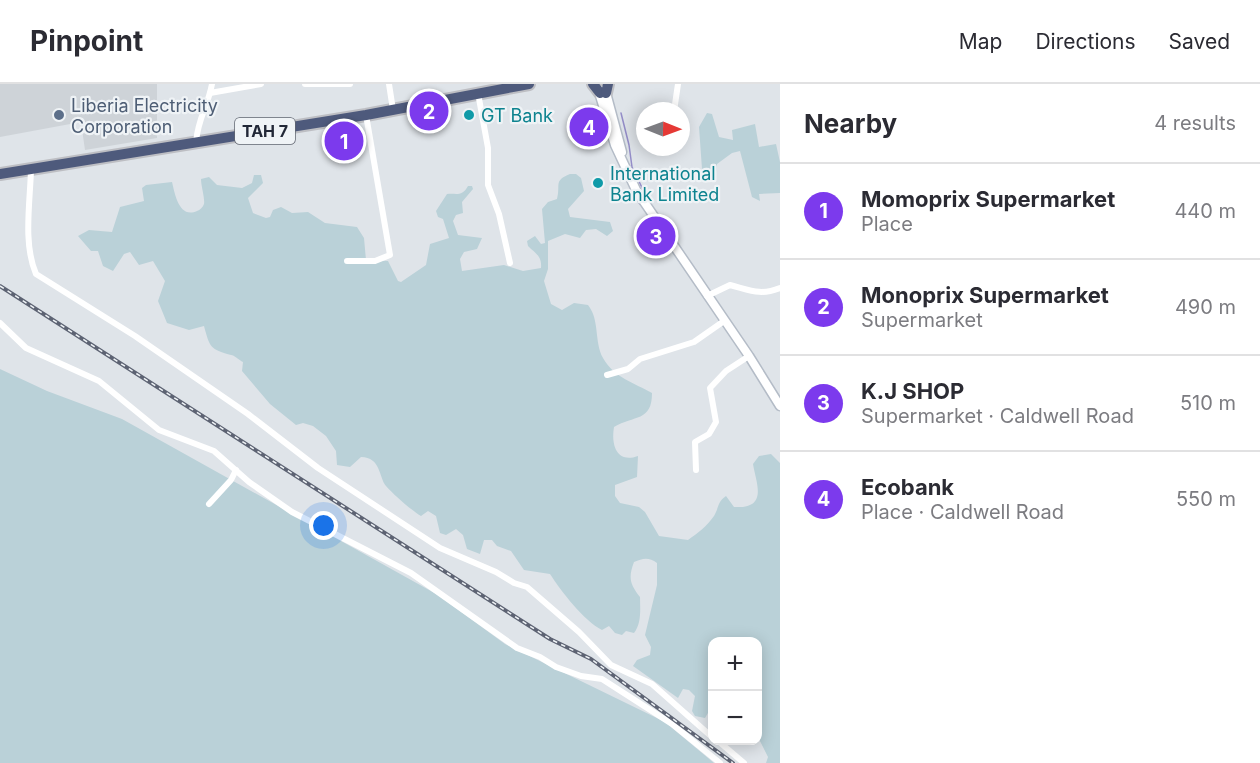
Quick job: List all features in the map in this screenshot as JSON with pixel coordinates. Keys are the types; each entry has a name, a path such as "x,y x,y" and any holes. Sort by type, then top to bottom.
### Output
{"highway":[{"name":"TAH 7","path":"0,174 366,115 506,86 529,84"}],"main road":[{"path":"601,87 619,133 622,156 636,190 749,356 780,406"}],"street":[{"path":"196,142 197,123 212,84"},
{"path":"210,93 243,85 261,84"},
{"path":"305,84 350,84"},
{"path":"389,84 393,110"},
{"path":"675,102 678,84"},
{"path":"478,93 488,148 488,185 499,214 510,263"},
{"path":"347,261 375,261 388,258 390,255 366,115"},
{"path":"31,170 30,238 32,265 36,274 135,336 248,414 318,468 440,548 496,572 514,584 527,587 579,632 611,665 652,684 708,733"},
{"path":"707,296 730,285 751,292 766,293 780,288"},
{"path":"607,375 635,366 640,359 686,346 724,321"},
{"path":"0,323 26,348 99,381 159,430 214,451 292,512 411,573 517,648 540,657 556,667 581,676 602,679 672,724 720,763"},
{"path":"696,470 695,442 709,434 716,422 710,388 726,371 749,356"},
{"path":"209,504 231,480 236,470"},
{"path":"722,745 744,763"}],"shaded area":[{"name":"Liberia Electricity Corporation","path":"0,84 157,84 157,138 85,150 81,122 0,137"},
{"path":"707,113 712,114 719,137 733,140 732,130 755,124 759,147 776,144 780,162 780,193 759,194 760,201 752,197 740,151 732,153 717,164 716,173 702,169 699,127"},
{"path":"576,174 581,178 584,191 568,209 570,217 610,222 613,231 607,236 596,229 586,230 580,238 565,234 548,241 548,269 544,281 551,304 562,310 574,303 588,305 594,317 600,352 608,365 625,379 652,393 649,409 645,413 614,427 614,446 620,455 631,458 638,456 637,477 615,485 615,496 620,503 639,507 645,512 659,536 688,540 708,523 726,496 734,507 745,507 752,504 758,493 753,464 759,456 771,454 780,463 780,763 766,763 768,757 762,745 762,637 708,637 708,713 705,718 695,716 692,711 695,696 689,690 683,689 678,698 633,666 637,660 650,655 651,647 645,635 657,585 657,563 643,559 634,562 632,568 631,581 640,597 639,620 634,633 626,631 622,635 615,633 609,626 602,630 581,613 550,574 524,570 511,551 497,546 492,540 484,540 480,554 467,549 463,535 456,529 446,535 440,533 436,516 428,511 421,516 403,502 386,486 372,460 361,457 350,467 337,465 336,451 326,436 313,426 303,423 296,425 270,404 242,371 243,362 212,346 204,326 189,330 167,323 158,301 165,281 153,261 139,265 130,252 124,254 113,271 103,266 98,251 91,251 78,236 89,230 112,232 120,207 144,201 142,188 146,185 172,182 182,209 191,213 199,210 204,204 201,179 209,177 217,185 242,188 252,183 254,175 261,175 263,183 248,198 253,213 266,218 270,217 273,210 281,207 292,213 308,212 325,223 357,227 364,238 366,260 388,261 398,281 401,282 426,265 430,244 449,238 443,219 438,217 436,211 447,194 461,193 468,186 472,186 473,189 462,202 463,213 456,215 453,221 458,235 482,238 477,249 464,252 460,259 462,271 504,265 523,271 541,268 539,258 528,246 527,241 535,236 541,244 545,243 542,209 548,202 557,199 559,181 565,176"},
{"path":"0,369 47,391 122,419 438,595 505,644 665,722 714,763 0,763"}],"waterway":[{"path":"621,113 632,167 648,200"},
{"path":"600,117 615,155"},
{"path":"637,199 640,204"}],"railway":[{"path":"0,286 550,639 591,659 733,763"}],"place":[{"name":"Monoprix Supermarket","path":"429,111"},
{"name":"Liberia Electricity Corporation","path":"59,115"},
{"name":"GT Bank","path":"469,115"},
{"name":"Ecobank","path":"589,127"},
{"name":"Momoprix Supermarket","path":"344,141"},
{"name":"International Bank Limited","path":"598,183"},
{"name":"K.J SHOP","path":"656,236"}]}
